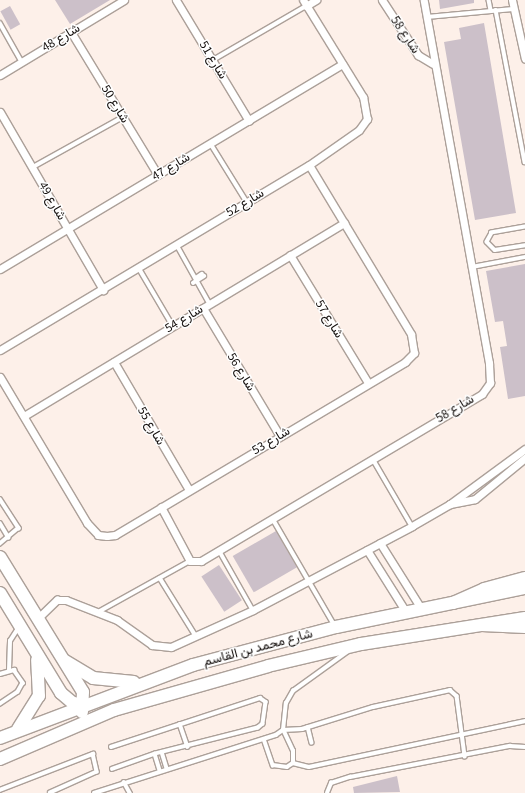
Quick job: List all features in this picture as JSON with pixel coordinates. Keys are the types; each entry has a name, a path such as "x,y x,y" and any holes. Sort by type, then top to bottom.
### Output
{"main road":[{"path":"0,557 61,659 83,692 84,704 78,719 69,729"},
{"path":"453,603 484,589 525,578"},
{"name":"شارع محمد بن القاسم","path":"0,738 17,730 149,680 336,627 525,588"},
{"path":"0,593 36,655 61,693 73,703 84,704 97,710 114,710"},
{"name":"شارع محمد بن القاسم","path":"0,758 114,710 362,644 525,618"},
{"path":"482,625 525,627"},
{"path":"17,730 33,711 39,696 36,655"},
{"path":"61,659 106,681 149,680"}],"street":[{"name":"شارع 48","path":"0,75 123,0"},
{"name":"شارع 51","path":"176,0 249,121"},
{"path":"305,3 316,0"},
{"name":"شارع 58","path":"382,0 418,55 433,64"},
{"name":"شارع 58","path":"190,561 201,561 373,459 482,394 490,383 472,267 433,64 424,0"},
{"path":"512,0 522,32 525,59"},
{"path":"515,8 517,0"},
{"name":"شارع 52","path":"0,350 103,290 309,165 359,130 367,119 363,97 305,3"},
{"name":"شارع 50","path":"71,32 158,175"},
{"name":"شارع 47","path":"0,269 211,144 342,64"},
{"name":"شارع 49","path":"0,112 103,290"},
{"name":"شارع 53","path":"0,377 87,523 98,535 115,535 405,362 414,353 414,344 309,165"},
{"name":"شارع 54","path":"24,416 344,223"},
{"name":"شارع 57","path":"290,256 368,383"},
{"name":"شارع 56","path":"203,308 280,436"},
{"name":"شارع 55","path":"114,362 189,490"},
{"path":"37,619 60,599 100,611 158,647 171,647 253,610 412,526 450,504 525,449"},
{"path":"450,504 475,498 525,458"},
{"path":"161,507 190,561"},
{"path":"380,543 422,610"},
{"path":"366,550 406,612"}],"lane":[{"path":"489,0 491,10"},
{"path":"213,60 305,3"},
{"path":"427,17 515,8"},
{"path":"496,10 525,162"},
{"path":"0,23 22,62"},
{"path":"33,167 123,117"},
{"path":"211,144 247,202"},
{"path":"525,227 492,233 487,242 495,250 525,246"},
{"path":"177,245 195,281 210,304"},
{"path":"472,267 525,257"},
{"path":"139,268 173,326"},
{"path":"195,281 203,275"},
{"path":"373,459 412,526"},
{"path":"0,499 19,526 18,532 0,544"},
{"path":"272,518 336,627"},
{"path":"0,523 9,538"},
{"path":"219,550 253,610"},
{"path":"100,611 190,561"},
{"path":"160,578 196,636"},
{"path":"9,670 10,641 19,626"},
{"path":"293,763 293,751 283,730 286,703 293,691 362,644"},
{"path":"0,674 9,670 20,674 22,687 0,704"},
{"path":"94,793 160,770 264,738 283,730 308,727 347,714 447,690 457,696 465,756"},
{"path":"111,747 260,698 266,702 263,724 258,728 188,747 162,752 113,769"},
{"path":"264,738 273,765 283,768 293,763 309,767 525,721"},
{"path":"180,724 188,747"},
{"path":"308,727 312,743"},
{"path":"327,793 331,783 350,777 465,756 510,746 525,747"},
{"path":"162,752 167,768"},
{"path":"0,790 93,754 97,772 50,793"},
{"path":"155,754 160,770"},
{"path":"124,782 130,793"}],"building":[{"path":"55,0 110,0 70,24"},
{"path":"439,0 474,0 474,3 440,9"},
{"path":"10,6 20,24 11,30 0,11"},
{"path":"484,23 516,213 475,220 444,42 461,39 459,28"},
{"path":"525,264 525,396 508,399 500,347 507,346 503,321 495,322 486,271"},
{"path":"276,531 297,567 254,592 233,556"},
{"path":"219,565 242,600 224,612 201,576"},
{"path":"397,776 400,792 354,793 353,787"}]}
